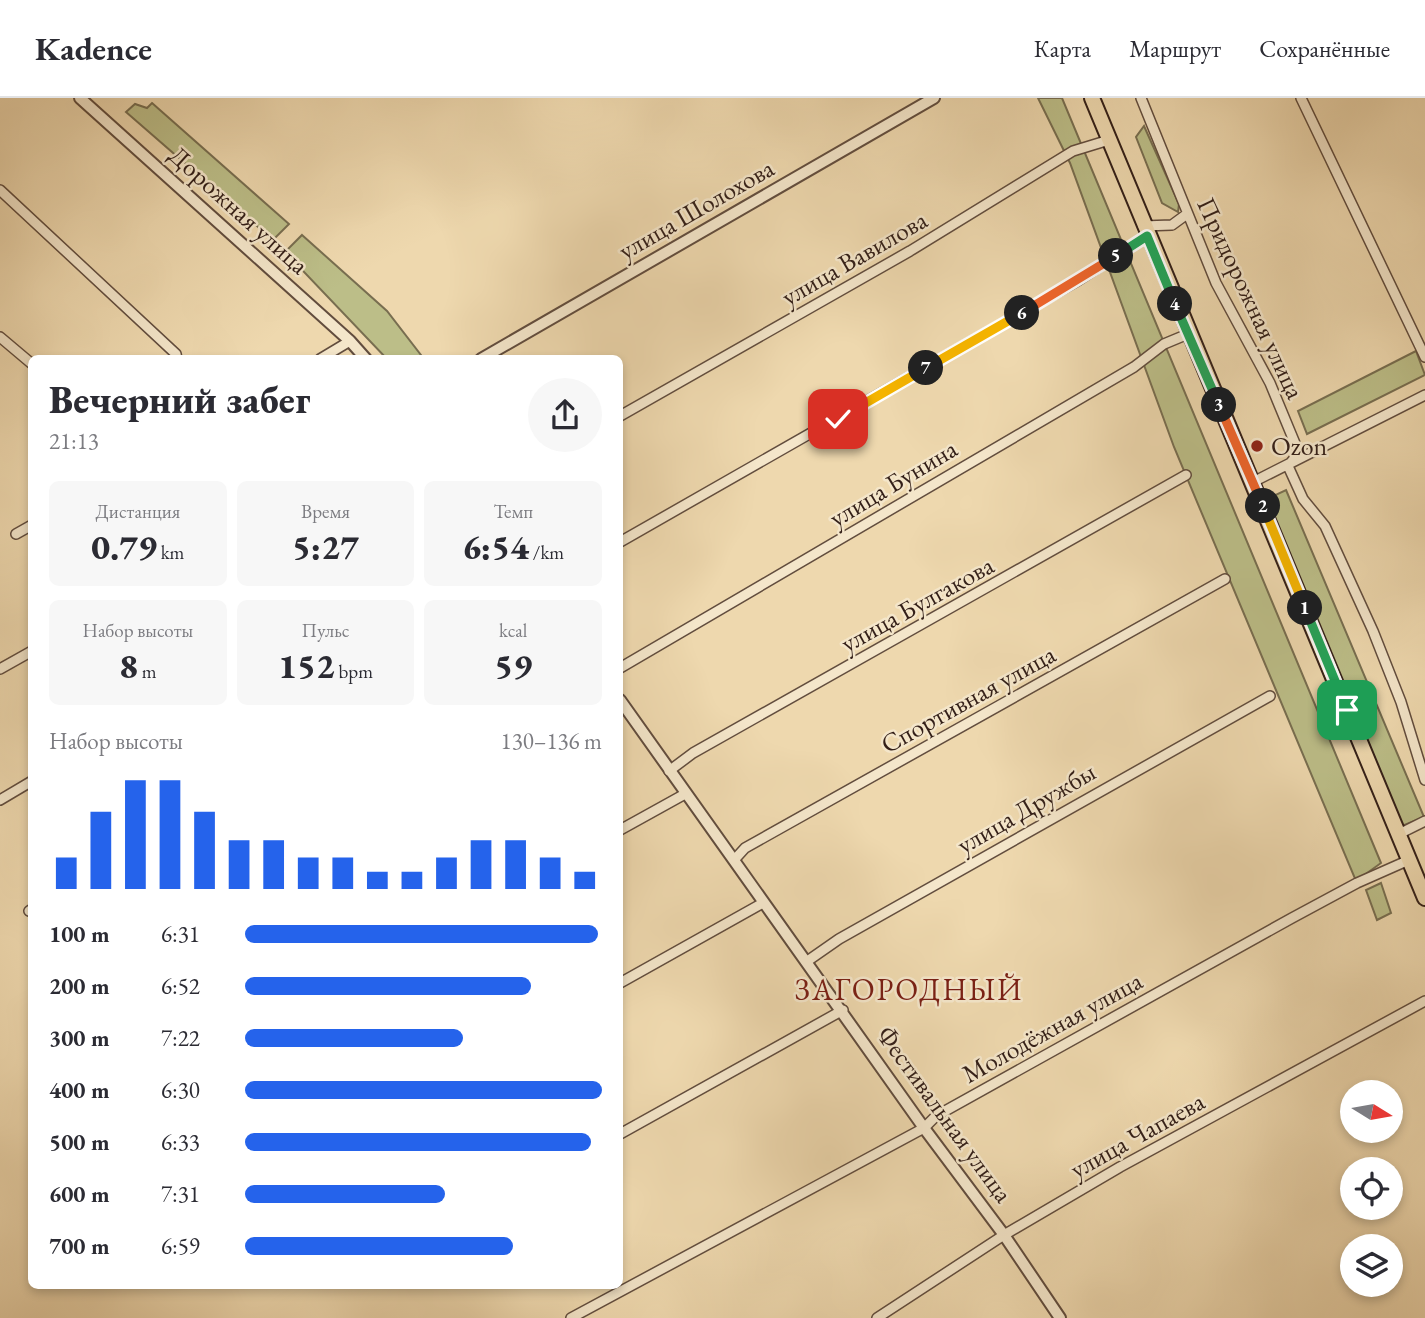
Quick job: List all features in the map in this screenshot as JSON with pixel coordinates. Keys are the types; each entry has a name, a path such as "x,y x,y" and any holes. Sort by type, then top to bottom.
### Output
{"main road":[{"path":"1092,98 1145,231 1253,482 1425,898"}],"street":[{"name":"Дорожная улица","path":"80,98 351,341 363,355"},
{"name":"улица Шолохова","path":"488,355 934,98"},
{"name":"Придорожная улица","path":"1141,98 1216,283 1270,383 1299,453 1288,466"},
{"path":"1301,98 1425,357"},
{"name":"улица Вавилова","path":"623,414 910,251 1073,151 1110,140"},
{"path":"0,190 176,355"},
{"path":"623,540 1079,280 1145,231 1172,225 1187,214"},
{"name":"улица Бунина","path":"623,666 1134,367 1164,344 1188,334"},
{"path":"0,337 28,361"},
{"path":"327,355 351,341"},
{"path":"1253,482 1425,395"},
{"path":"1288,466 1303,499 1325,526 1373,631 1401,702 1425,780"},
{"name":"улица Булгакова","path":"669,771 692,753 1186,475"},
{"path":"16,534 28,527"},
{"name":"Спортивная улица","path":"735,859 745,848 1225,579"},
{"path":"0,669 28,653"},
{"name":"улица Дружбы","path":"806,962 839,939 1270,696"},
{"name":"Фестивальная улица","path":"623,708 735,859 762,903 843,1010 1060,1318"},
{"path":"0,800 28,783"},
{"path":"623,828 685,794"},
{"path":"1399,834 1425,821"},
{"name":"Молодёжная улица","path":"571,1318 924,1128 936,1116 1292,918 1357,883 1409,860"},
{"path":"623,981 762,903"},
{"name":"улица Чапаева","path":"877,1318 1004,1235 1120,1167 1425,1001"},
{"path":"623,1132 843,1010"}],"green space":[{"path":"1038,98 1062,98 1381,863 1356,881 1174,447 1070,163"},
{"path":"152,103 289,224 273,240 126,112 135,104 147,108"},
{"path":"1144,126 1179,204 1178,212 1162,203 1136,137"},
{"path":"302,235 387,311 421,355 383,355 285,252"},
{"path":"1416,351 1425,375 1307,434 1298,411"},
{"path":"1286,490 1424,817 1402,826 1265,500"},
{"path":"1381,883 1391,913 1377,920 1366,890"}],"place":[{"name":"Ozon","path":"1257,446"}],"district":[{"name":"ЗАГОРОДНЫЙ","path":"909,990"}],"route":[{"path":"838,419 1079,280 1147,236 1347,710"}]}
